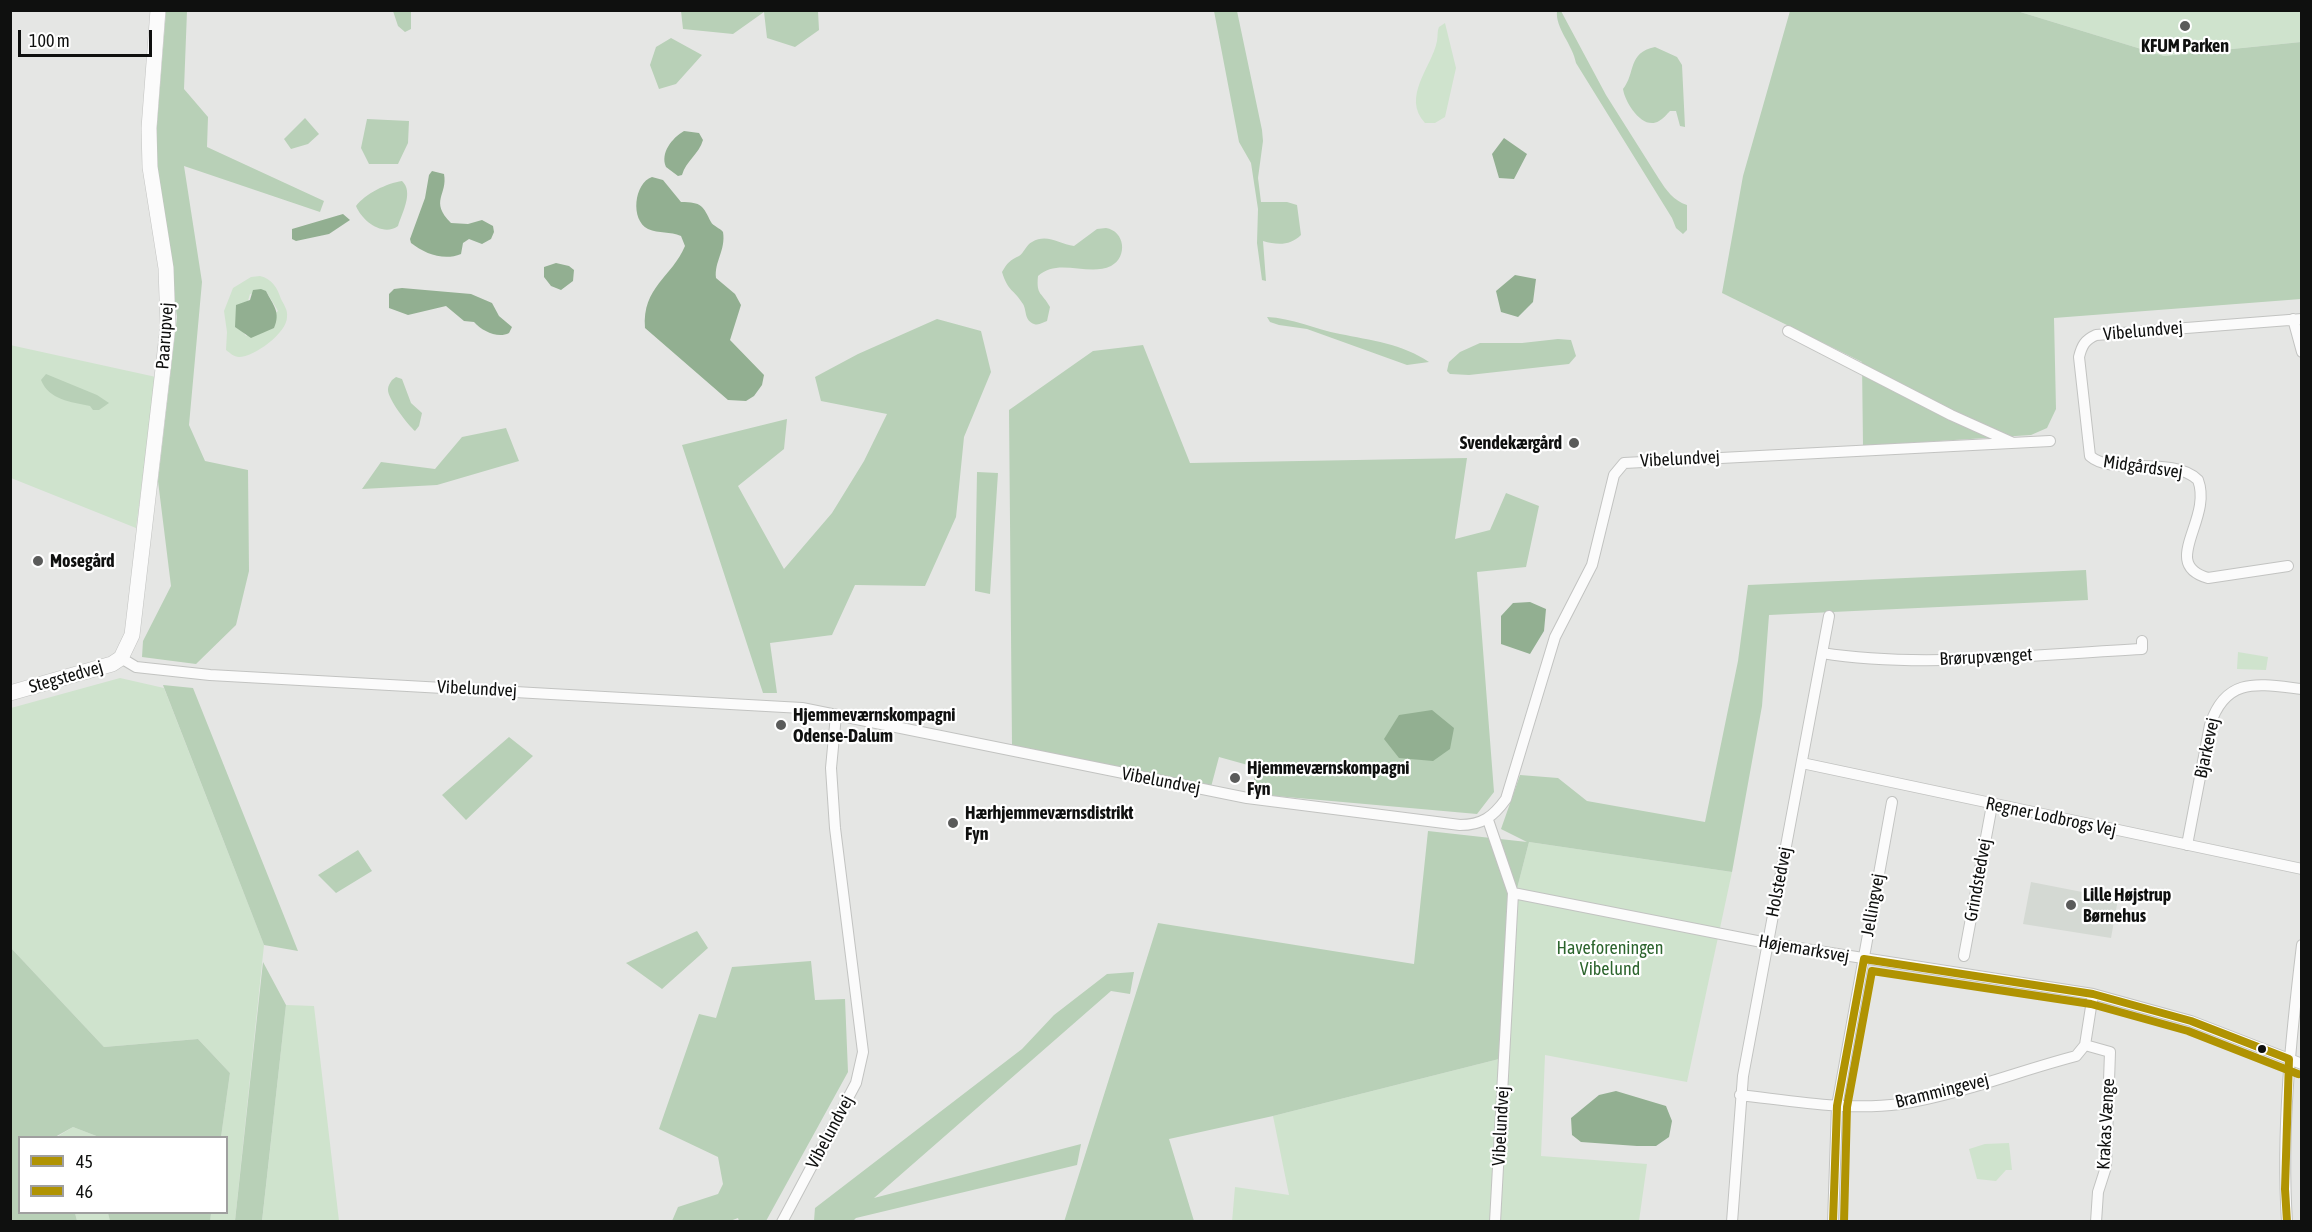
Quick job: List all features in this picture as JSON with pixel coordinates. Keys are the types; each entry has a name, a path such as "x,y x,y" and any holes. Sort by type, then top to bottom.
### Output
{"street":[{"name":"Paarupvej","path":"120,658 132,635 168,326 166,268 150,167 149,128 158,10"},
{"name":"Vibelundvej","path":"2086,438 2079,357 2087,339 2096,335 2120,332 2297,319"},
{"path":"2297,319 2301,352"},
{"name":"Vibelundvej","path":"1788,331 1933,406 2014,443"},
{"name":"Midgårdsvej","path":"2086,438 2090,456 2097,461 2180,470 2198,480 2202,502 2198,523 2186,552 2190,569 2196,574 2208,578 2288,566"},
{"name":"Vibelundvej","path":"120,658 136,668 210,675 752,704 836,715 892,729 1247,798 1475,825 1488,820 1506,799 1555,637 1592,565 1614,475 1624,463 2050,441"},
{"name":"Holstedvej","path":"1732,1221 1740,1095 1829,616"},
{"name":"Brørupvænget","path":"1822,652 1874,659 1926,659 2142,649 2142,641"},
{"name":"Stegstedvej","path":"10,693 99,670 120,658"},
{"name":"Bjarkevej","path":"2187,845 2210,725 2216,708 2236,689 2248,685 2301,689"},
{"name":"Vibelundvej","path":"782,1221 856,1083 863,1052 835,828 831,768 836,715"},
{"name":"Regner Lodbrogs Vej","path":"1802,762 1992,805 2301,869"},
{"name":"Jellingvej","path":"1833,1221 1837,1106 1892,802"},
{"name":"Grindstedvej","path":"1964,956 1992,805"},
{"name":"Vibelundvej","path":"1488,820 1513,893 1495,1221"},
{"name":"Højemarksvej","path":"1513,893 1767,943 2093,994 2191,1022 2301,1064"},
{"path":"2287,1221 2285,1189 2289,1059 2301,945"},
{"path":"2085,1045 2093,994"},
{"name":"Brammingevej","path":"1740,1095 1837,1106 1898,1104 1934,1097 2076,1056 2085,1045"},
{"name":"Krakas Vænge","path":"2085,1045 2110,1052 2106,1167 2098,1192 2096,1221"}],"shaded area":[{"path":"166,11 187,11 184,89 208,117 207,147 324,201 320,212 184,166 202,282 189,425 205,461 248,470 249,571 236,625 196,664 142,657 143,641 171,586 158,481 177,317 155,151"},
{"path":"393,11 411,11 411,29 405,32 398,26"},
{"path":"681,11 818,11 819,30 795,47 767,38 764,12 733,34 683,29"},
{"path":"1214,11 1237,11 1262,130 1263,141 1258,178 1261,202 1287,202 1297,205 1301,235 1283,244 1263,241 1266,281 1262,280 1257,243 1258,209 1251,163 1239,142"},
{"path":"1557,11 1561,11 1606,95 1662,183 1674,198 1687,205 1687,230 1683,234 1676,228 1576,63 1561,30"},
{"path":"1790,11 2017,11 2164,56 2301,42 2301,299 2054,318 2056,409 2047,428 2031,435 1863,446 1862,362 1722,293 1743,176"},
{"path":"671,38 702,55 676,84 659,89 650,65 656,47"},
{"path":"1655,47 1677,57 1682,65 1685,127 1680,126 1676,111 1670,111 1659,121 1653,123 1641,119 1631,108 1624,95 1623,89 1636,59 1646,50"},
{"path":"305,118 319,134 308,144 291,149 284,139"},
{"path":"367,119 409,121 408,143 398,164 369,164 361,148"},
{"path":"684,131 699,133 703,140 682,175 678,176 666,167 665,156 671,142"},
{"path":"1504,138 1527,154 1514,179 1499,178 1492,154"},
{"path":"432,171 444,174 445,181 440,203 441,209 451,223 468,224 482,220 493,226 494,232 491,239 482,244 469,239 463,243 461,254 448,257 428,253 411,243 410,239"},
{"path":"652,177 663,180 681,202 701,206 712,223 723,232 723,245 716,278 735,294 741,305 730,340 764,375 762,385 754,396 746,401 728,400 645,328 648,302 685,246 681,236 648,229 638,218 636,202 638,194 641,186"},
{"path":"402,181 407,197 398,226 386,230 368,222 356,206 377,190"},
{"path":"343,214 350,220 329,234 296,241 292,239 292,229"},
{"path":"1097,229 1112,230 1120,239 1122,251 1120,257 1111,266 1102,269 1064,267 1046,271 1038,276 1039,291 1050,307 1047,321 1038,325 1031,322 1027,318 1023,304 1004,279 1002,272 1007,264 1021,255 1030,243 1037,240 1048,239 1074,246"},
{"path":"556,263 569,266 574,270 573,281 561,290 551,286 544,277 544,267"},
{"path":"1515,275 1536,279 1533,302 1518,317 1501,312 1496,291"},
{"path":"394,289 471,294 492,303 499,316 512,327 505,335 490,333 474,322 464,321 446,306 408,315 389,308 389,294"},
{"path":"253,290 266,291 273,305 277,317 276,322 274,328 251,338 235,327 236,305 250,300"},
{"path":"1267,317 1285,319 1331,332 1386,343 1429,362 1407,365 1307,329 1270,322"},
{"path":"937,319 981,331 991,372 964,437 956,517 925,586 855,585 832,635 770,643 777,693 763,693 682,445 787,419 784,449 738,486 784,569 832,513 864,461 887,414 821,401 815,377 858,354"},
{"path":"1571,340 1576,356 1569,364 1469,375 1450,374 1447,371 1449,362 1460,352 1480,343 1522,343"},
{"path":"1143,345 1190,463 1467,458 1455,539 1490,530 1506,493 1539,506 1526,567 1477,572 1494,792 1477,814 1253,794 1255,767 1219,757 1211,787 1012,745 1009,410 1093,351"},
{"path":"46,374 97,395 109,403 99,410 93,410 90,406 61,399 45,387 41,380"},
{"path":"396,377 402,379 411,403 422,413 419,426 415,431 391,399 389,384"},
{"path":"506,428 519,461 437,485 362,489 381,462 435,469 462,437"},
{"path":"977,472 998,473 990,594 975,591"},
{"path":"2086,570 2088,600 1769,615 1762,706 1732,872 1529,842 1511,912 1503,1058 1273,1116 1169,1139 1194,1221 1064,1222 1158,923 1414,964 1428,831 1527,842 1501,829 1520,775 1558,778 1587,801 1705,822 1738,661 1748,585"},
{"path":"1530,602 1546,609 1544,631 1530,654 1501,644 1501,616 1513,603"},
{"path":"163,685 193,688 298,951 264,945"},
{"path":"1432,710 1454,728 1450,749 1433,761 1399,758 1384,739 1399,715"},
{"path":"509,737 533,756 466,820 442,795"},
{"path":"358,850 372,871 336,893 318,875"},
{"name":"Lille Højstrup Børnehus","path":"2031,882 2118,899 2111,938 2023,924"},
{"path":"697,931 708,948 662,989 626,963"},
{"path":"11,948 104,1047 198,1039 230,1073 221,1136 96,1136 73,1127 57,1136 18,1136 18,1214 75,1214 77,1221 11,1221"},
{"path":"811,961 815,1000 845,999 848,1072 766,1221 739,1221 738,1218 730,1221 672,1221 678,1207 718,1194 723,1184 718,1157 659,1129 699,1014 716,1018 732,967"},
{"path":"263,962 286,1005 262,1221 235,1221"},
{"path":"1134,972 1130,994 1111,991 874,1198 1081,1144 1077,1165 856,1218 853,1221 814,1221 815,1208 1022,1049 1054,1015 1107,974"},
{"path":"1616,1091 1666,1106 1672,1121 1669,1137 1656,1146 1637,1146 1581,1142 1572,1135 1571,1118 1599,1095"},
{"path":"108,1214 211,1214 210,1222 110,1221"}],"green space":[{"name":"KFUM Parken","path":"2017,11 2301,11 2301,42 2164,56"},
{"path":"1445,23 1456,68 1445,117 1435,123 1425,123 1418,113 1417,92 1434,51 1439,27"},
{"path":"260,276 274,284 286,308 286,323 276,337 261,349 237,357 226,350 227,332 224,311 233,288 251,277","holes":["266,291 278,311 246,336 240,328 250,294"]},
{"path":"10,345 156,377 136,528 11,478"},
{"path":"2238,652 2268,657 2266,670 2237,669"},
{"path":"120,678 164,688 264,945 235,1221 210,1221 211,1214 228,1214 228,1136 221,1136 230,1073 198,1039 104,1047 11,948 11,708"},
{"name":"Haveforeningen Vibelund","path":"1529,842 1732,872 1687,1082 1545,1055 1541,1156 1647,1164 1639,1221 1232,1222 1235,1187 1289,1195 1273,1116 1503,1058 1511,912"},
{"path":"286,1005 314,1006 339,1221 262,1222"},
{"path":"73,1127 96,1136 58,1136"},
{"path":"2009,1143 2012,1170 2006,1170 1996,1181 1977,1179 1969,1149 1985,1144"},
{"path":"75,1214 108,1214 110,1221 77,1221"}],"transit line":[{"name":"45","path":"1833,1222 1837,1106 1864,959 2093,994 2191,1021 2289,1059 2285,1189 2287,1222"},
{"name":"46","path":"1844,1222 1847,1107 1872,971 2091,1004 2188,1031 2298,1074"}],"place":[{"name":"KFUM Parken","path":"2185,26"},
{"name":"Svendekærgård","path":"1574,443"},
{"name":"Mosegård","path":"38,561"},
{"name":"Hjemmeværnskompagni Odense-Dalum","path":"781,725"},
{"name":"Hjemmeværnskompagni Fyn","path":"1235,778"},
{"name":"Hærhjemmeværnsdistrikt Fyn","path":"953,823"},
{"name":"Lille Højstrup Børnehus","path":"2071,905"}]}
